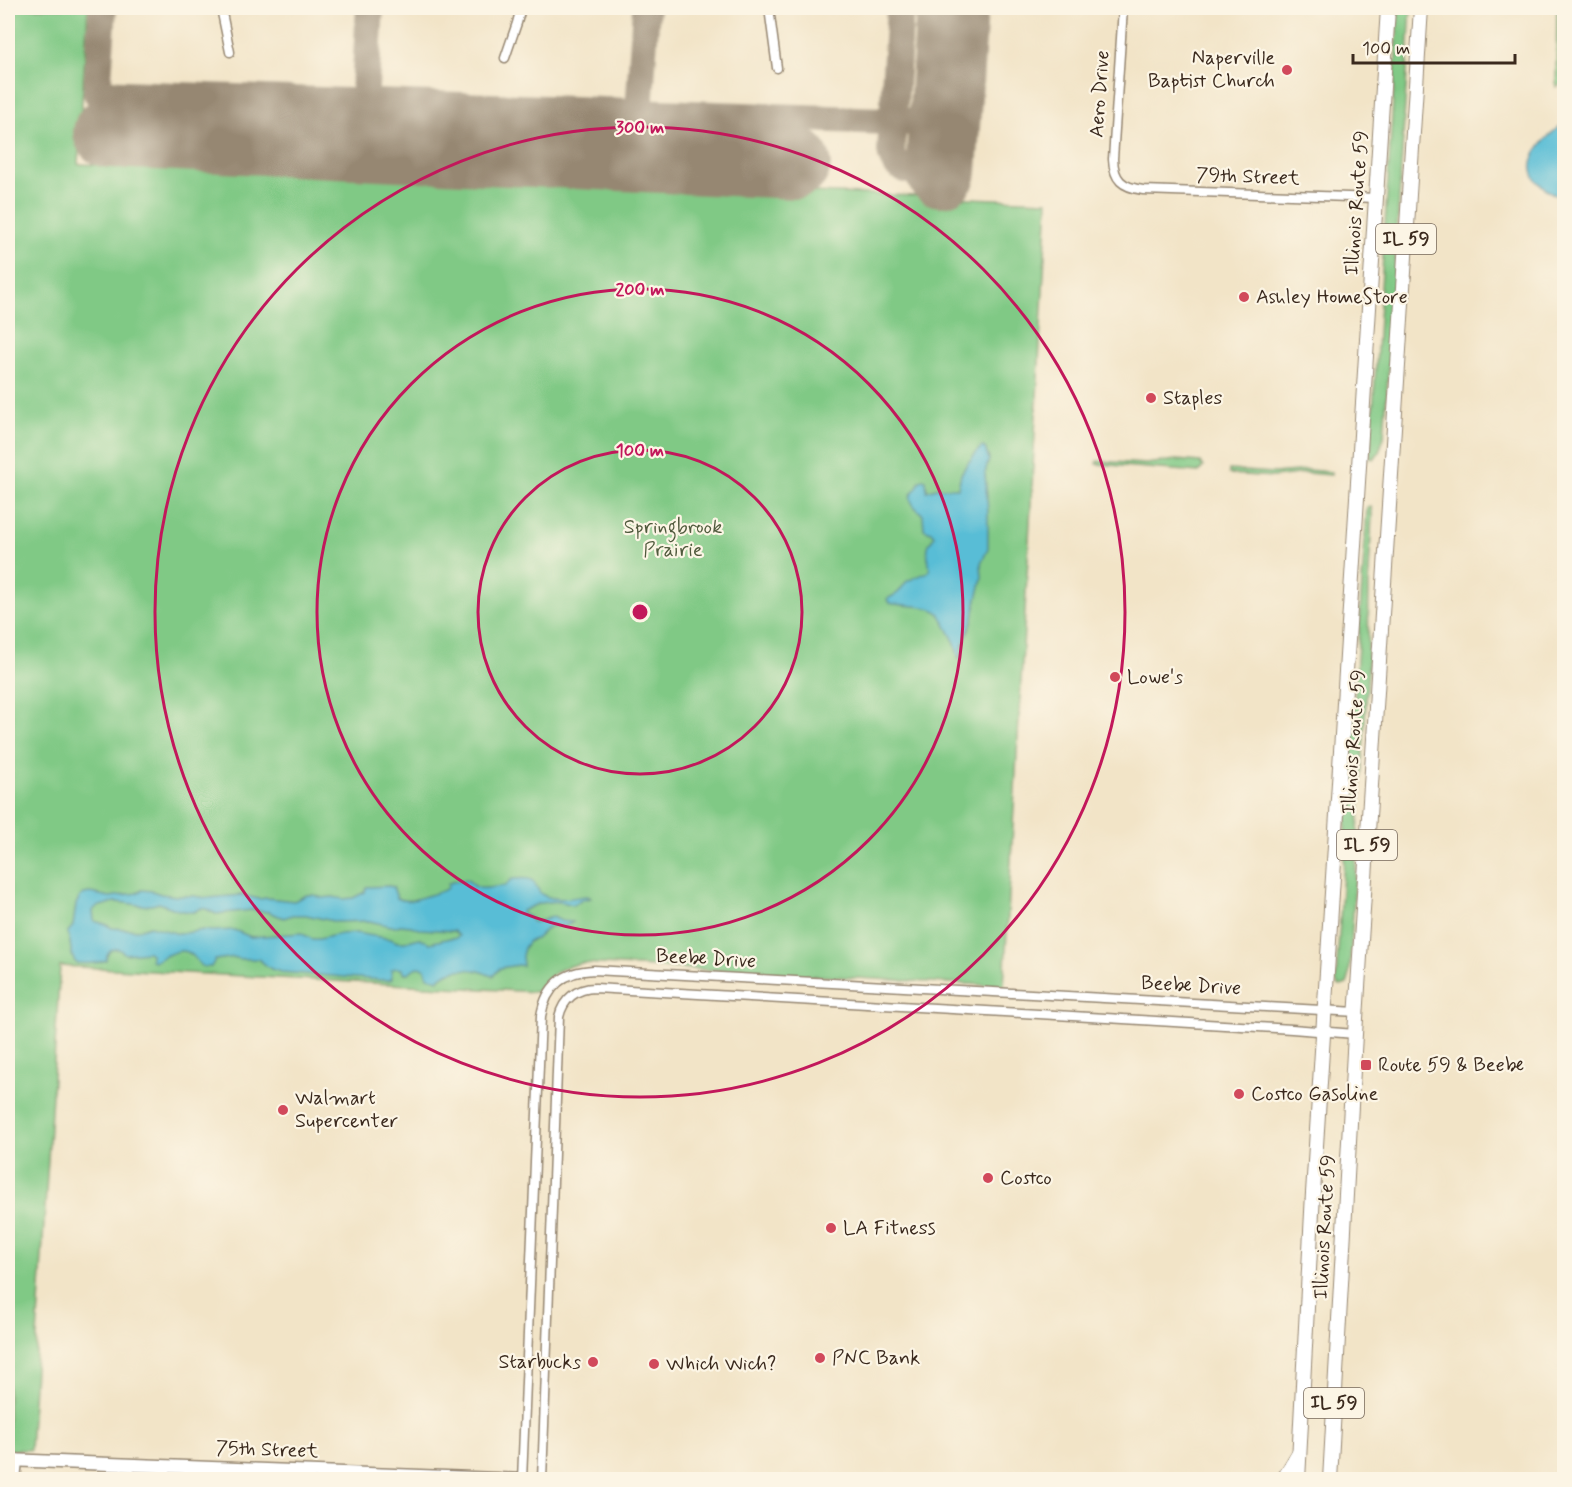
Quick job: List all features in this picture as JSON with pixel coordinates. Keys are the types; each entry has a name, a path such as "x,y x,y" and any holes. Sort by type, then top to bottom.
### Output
{"main road":[{"name":"Illinois Route 59","path":"1298,1479 1323,1031 1388,8"},
{"name":"Illinois Route 59","path":"1330,1479 1355,1034 1421,8"},
{"path":"1283,1479 1300,1451"},
{"name":"75th Street","path":"12,1460 523,1479"},
{"path":"12,1460 14,1479"}],"street":[{"path":"221,8 230,52"},
{"path":"505,58 520,8"},
{"path":"769,8 777,68"},
{"name":"Aero Drive","path":"1120,181 1114,171 1113,159 1123,8"},
{"name":"79th Street","path":"1120,181 1130,188 1143,190 1377,198"},
{"name":"Beebe Drive","path":"523,1479 541,1016 548,994 566,976 576,972 594,970 1357,1012"},
{"name":"Beebe Drive","path":"542,1479 559,1025 560,1011 573,994 583,989 595,988 1355,1034"}],"green space":[{"name":"Springbrook Prairie","path":"8,8 88,8 78,164 1048,201 1004,986 582,963 556,972 536,992 60,966 30,1450 8,1450"},
{"path":"1399,8 1411,8 1384,437 1374,459 1370,458"},
{"path":"1557,8 1564,8 1564,83 1556,87"},
{"path":"1176,460 1200,462 1203,467 1199,472 1097,464 1097,461 1146,464"},
{"path":"1229,470 1274,473 1308,470 1331,472 1331,475 1306,473 1274,477 1229,474"},
{"path":"1367,507 1371,507 1372,514 1368,670 1349,978 1347,984 1341,986 1336,981"},
{"path":"252,1477 357,1479 141,1480"}],"water":[{"path":"1564,123 1564,199 1540,184 1534,176 1532,167 1537,150"},
{"path":"981,447 985,448 989,459 985,473 988,549 981,563 982,578 973,620 960,659 955,643 939,613 924,607 889,603 887,599 898,593 907,581 930,569 927,550 934,536 924,529 923,515 910,498 912,493 923,479 926,480 927,491 936,488 958,488 961,474"},
{"path":"512,879 529,879 533,881 541,894 548,897 587,896 592,898 584,899 573,905 547,902 522,911 533,922 553,916 561,921 573,922 565,926 550,926 536,939 529,941 524,948 523,966 500,968 493,976 479,971 462,970 446,974 438,980 428,977 424,968 417,967 409,973 403,973 402,969 396,968 391,970 392,979 381,980 281,972 271,969 258,959 233,957 215,960 211,967 207,967 201,965 188,952 183,951 174,952 156,961 151,960 151,954 148,952 125,954 116,949 108,953 106,960 76,963 72,956 67,933 73,926 76,904 80,897 90,893 110,897 137,893 142,890 176,896 208,898 242,895 259,899 294,901 307,895 322,898 353,898 365,892 366,887 389,886 393,887 397,898 409,900 444,890 452,882 468,880 481,888 505,886","holes":["115,902 143,905 159,903 189,912 201,908 216,914 252,910 268,912 284,918 292,915 306,915 337,922 369,921 395,927 400,925 419,929 454,931 459,936 430,943 419,938 397,942 356,933 319,939 312,939 301,933 251,937 234,930 203,930 179,934 150,926 138,930 112,928 94,921 93,910"]}],"taxiway":[{"path":"103,8 97,93 944,123"},
{"path":"364,103 370,8"},
{"path":"639,111 646,8"},
{"path":"900,8 891,151 893,159 897,165 910,170 941,171"}],"runway":[{"path":"941,171 952,8"},
{"path":"109,132 795,163"}],"place":[{"name":"Naperville Baptist Church","path":"1287,70"},
{"name":"Ashley HomeStore","path":"1244,297"},
{"name":"Staples","path":"1151,398"},
{"name":"Lowe's","path":"1115,677"},
{"name":"Route 59 & Beebe","path":"1366,1065"},
{"name":"Costco Gasoline","path":"1239,1094"},
{"name":"Walmart Supercenter","path":"283,1110"},
{"name":"Costco","path":"988,1178"},
{"name":"LA Fitness","path":"831,1228"},
{"name":"PNC Bank","path":"820,1358"},
{"name":"Starbucks","path":"593,1362"},
{"name":"Which Wich?","path":"654,1364"}]}
